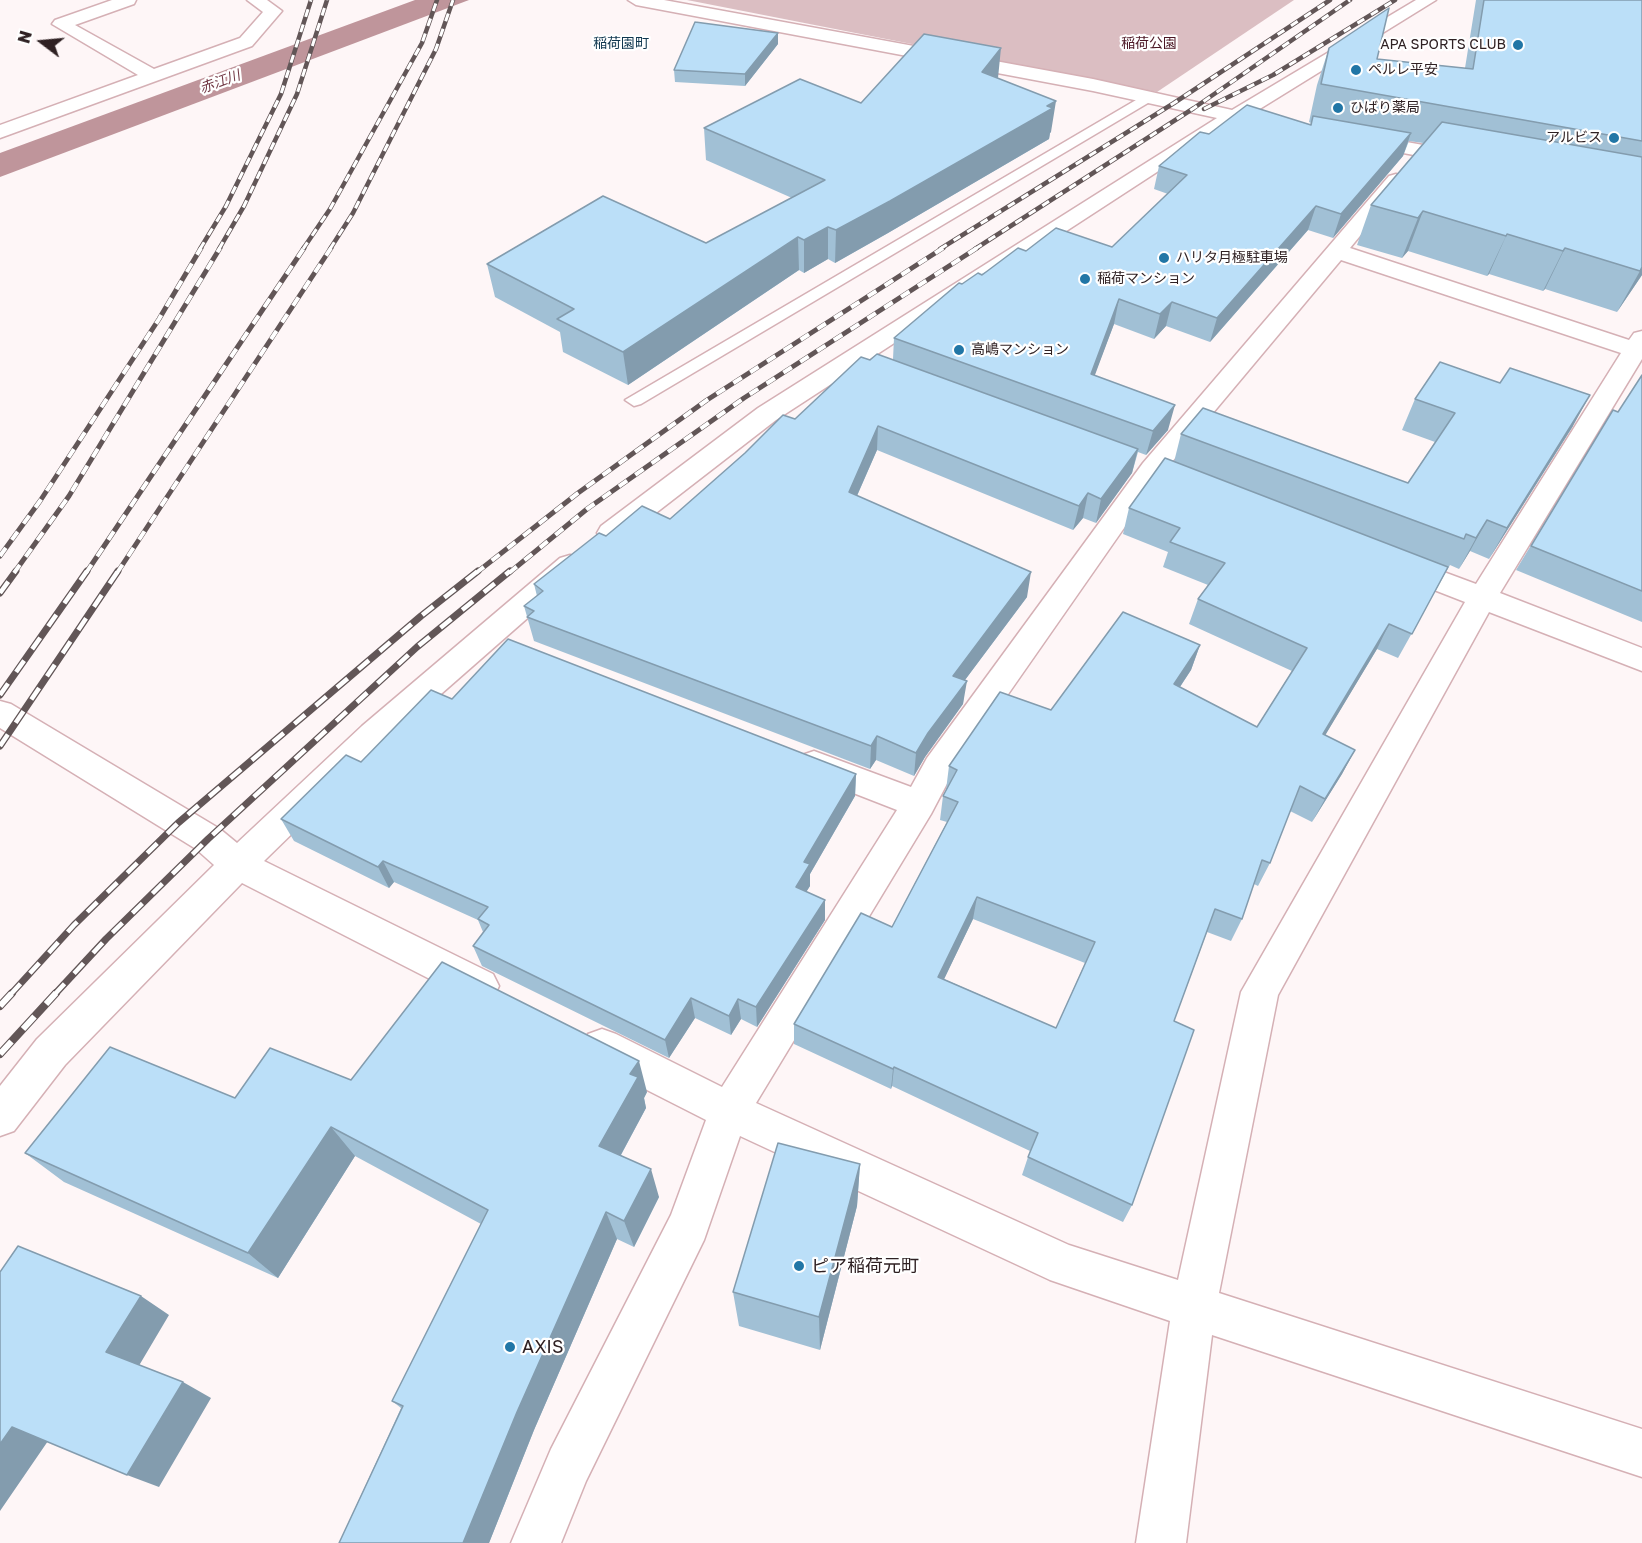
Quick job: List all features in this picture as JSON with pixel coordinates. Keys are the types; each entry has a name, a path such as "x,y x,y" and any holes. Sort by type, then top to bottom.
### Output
{"street":[{"path":"128,0 61,24 153,76"},
{"path":"0,132 246,42 273,10 255,0"},
{"path":"636,0 1148,97 1257,121"},
{"path":"0,1117 51,1052 238,864 374,735 543,586 767,414 866,363 1173,153 1428,0"},
{"path":"1339,136 1479,162"},
{"path":"536,1543 567,1466 689,1225 729,1111 919,804 939,767 1152,470 1421,151"},
{"path":"1161,1543 1194,1307 1260,993 1482,598 1640,346 1336,251"},
{"path":"1372,555 1642,660"},
{"path":"485,637 518,650"},
{"path":"0,714 208,838 238,864 505,998"},
{"path":"786,753 919,804"},
{"path":"569,1030 729,1111 1065,1265 1642,1453"}],"lane":[{"path":"634,400 1148,97"}],"green space":[{"name":"稲荷公園","path":"687,0 1294,0 1157,92"}],"water":[{"name":"赤江川","path":"415,0 469,0 0,177 0,153"}],"building":[{"path":"1484,0 1642,0 1642,141 1321,84 1329,48 1389,8 1377,59 1473,69"},
{"path":"695,22 778,33 745,74 674,70"},
{"path":"924,34 1001,48 982,72 1056,101 1047,106 1053,108 836,230 828,227 804,240 798,237 623,352 557,319 574,309 487,264 603,196 706,243 825,180 704,128 800,79 861,103"},
{"path":"1247,105 1311,125 1313,116 1411,133 1341,214 1316,206 1217,318 1172,302 1160,314 1119,299 1091,374 1175,405 1153,431 894,338 959,283 962,284 978,273 982,275 1018,248 1026,251 1056,228 1112,247 1187,175 1159,166 1200,132 1209,134"},
{"path":"1442,122 1642,157 1642,267 1640,271 1565,248 1563,251 1423,211 1418,218 1371,205"},
{"path":"877,354 1138,449 1101,499 1088,493 1079,506 878,426 849,492 1031,572 953,676 967,681 916,753 877,736 871,746 527,617 534,611 524,606 543,591 534,584 599,533 606,536 642,506 670,519 745,453 783,415 795,419 861,357 870,360"},
{"path":"1440,362 1500,383 1510,368 1590,395 1507,528 1487,520 1476,538 1466,534 1464,539 1181,434 1203,408 1408,483 1455,413 1415,399"},
{"path":"1642,375 1642,591 1531,546 1613,410 1618,412"},
{"path":"1165,458 1448,567 1412,634 1389,624 1323,734 1355,750 1325,799 1300,786 1270,863 1262,860 1242,919 1215,909 1174,1021 1194,1030 1132,1205 1028,1157 1038,1133 794,1024 861,913 892,927 958,802 943,796 957,770 949,766 1000,692 1051,710 1123,612 1200,645 1174,684 1257,727 1307,648 1198,599 1225,563 1170,542 1180,528 1129,508","holes":["977,897 1095,942 1056,1028 938,977"]},
{"path":"508,639 856,774 804,862 810,864 796,887 825,900 756,1007 738,999 729,1016 691,998 665,1040 473,946 489,925 478,919 488,907 383,861 378,867 281,819 346,755 361,762 431,690 452,699"},
{"path":"442,962 639,1061 630,1074 638,1077 599,1146 651,1169 624,1221 606,1212 517,1412 463,1543 339,1543 403,1406 392,1401 488,1210 331,1127 248,1253 25,1153 110,1047 235,1098 270,1048 351,1080"},
{"name":"ピア稲荷元町","path":"778,1143 860,1164 819,1317 733,1292"},
{"path":"18,1246 141,1296 106,1352 183,1382 127,1475 12,1427 0,1444 0,1272"}],"railway":[{"path":"200,249 226,206 281,94 311,0"},
{"path":"219,249 244,206 297,94 327,0"},
{"path":"303,249 330,209 422,43 437,0"},
{"path":"330,249 353,213 436,49 453,0"},
{"path":"940,249 1174,103 1330,0"},
{"path":"975,249 1194,108 1350,0"},
{"path":"1204,109 1273,75 1395,0"},
{"path":"0,556 40,501 159,319 201,248"},
{"path":"14,573 69,496 220,248"},
{"path":"86,573 304,248"},
{"path":"117,573 331,248"},
{"path":"476,573 578,493 707,400 943,248"},
{"path":"509,573 587,509 744,398 977,248"},
{"path":"0,593 16,571"},
{"path":"0,695 87,571"},
{"path":"0,746 118,571"},
{"path":"11,994 74,925 178,823 421,616 478,571"},
{"path":"55,994 106,939 208,839 417,647 510,571"},
{"path":"0,1006 12,993"},
{"path":"0,1054 56,993"}],"place":[{"name":"APA SPORTS CLUB","path":"1518,45"},
{"name":"ペルレ平安","path":"1356,70"},
{"name":"ひばり薬局","path":"1338,108"},
{"name":"アルビス","path":"1614,138"},
{"name":"ハリタ月極駐車場","path":"1164,258"},
{"name":"稲荷マンション","path":"1085,279"},
{"name":"高嶋マンション","path":"959,350"},
{"name":"ピア稲荷元町","path":"799,1266"},
{"name":"AXIS","path":"510,1347"}],"district":[{"name":"稲荷園町","path":"621,44"}]}
